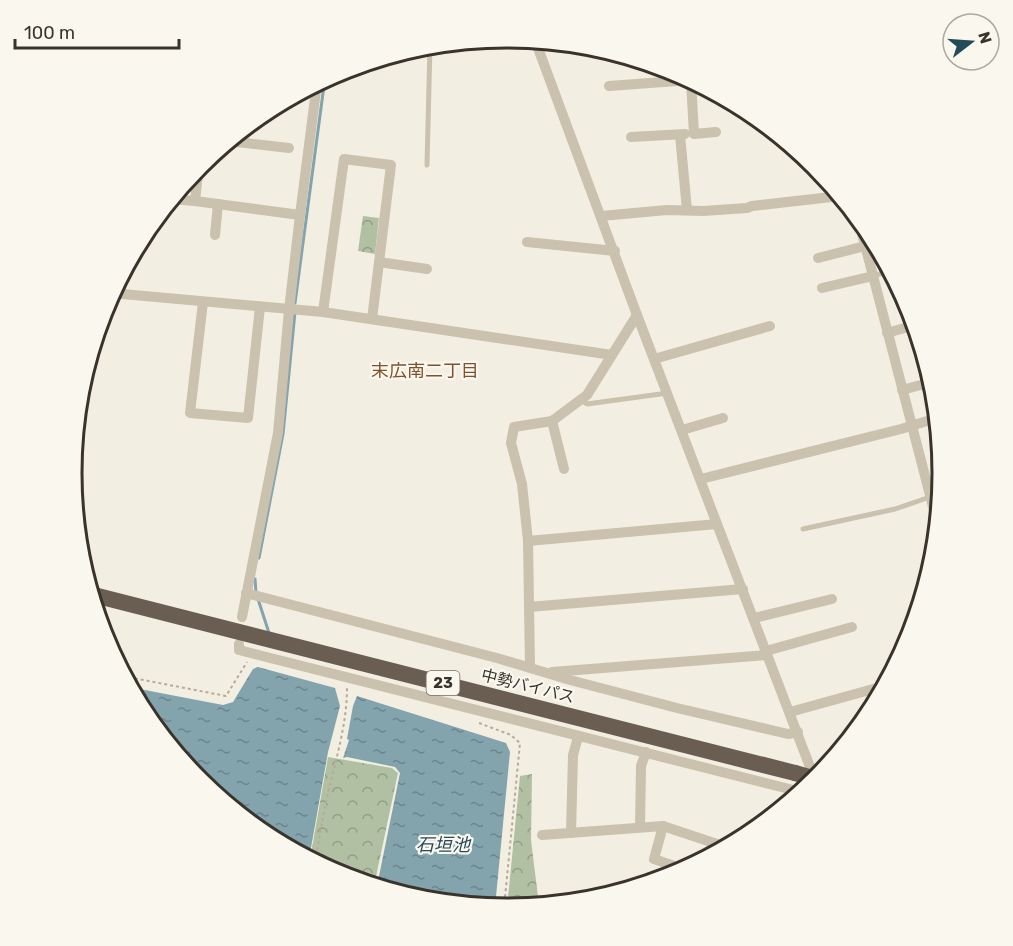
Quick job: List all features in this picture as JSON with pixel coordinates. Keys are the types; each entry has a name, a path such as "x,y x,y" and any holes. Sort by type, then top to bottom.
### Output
{"highway":[{"name":"中勢バイパス","path":"100,597 805,776"}],"street":[{"path":"539,49 637,315 812,768"},
{"path":"609,86 673,82"},
{"path":"692,91 694,134"},
{"path":"242,617 278,433 294,310 300,215 317,93"},
{"path":"631,137 716,132"},
{"path":"680,135 687,210"},
{"path":"240,142 289,148"},
{"path":"323,312 344,159 391,165 372,319"},
{"path":"195,201 197,182"},
{"path":"601,216 667,210 747,208 830,197"},
{"path":"181,200 300,215"},
{"path":"215,235 218,204"},
{"path":"527,242 615,251"},
{"path":"818,258 865,246 931,501"},
{"path":"379,262 427,269"},
{"path":"822,288 873,276"},
{"path":"121,294 323,312 612,355"},
{"path":"203,302 190,413 248,418 260,308"},
{"path":"530,668 528,541 522,484 511,443 514,428 552,421 588,394 637,315"},
{"path":"654,359 770,326"},
{"path":"887,333 906,328"},
{"path":"902,390 922,385"},
{"path":"682,430 723,418"},
{"path":"701,479 928,420"},
{"path":"552,421 564,469"},
{"path":"528,541 717,524"},
{"path":"529,607 743,589"},
{"path":"246,593 688,711 788,734 798,732"},
{"path":"754,618 832,599"},
{"path":"546,673 767,653 852,627"},
{"path":"239,644 239,650 791,789"},
{"path":"790,712 873,689"},
{"path":"571,833 573,754 578,737"},
{"path":"640,827 641,766 646,752"},
{"path":"542,835 663,826 715,843"},
{"path":"663,826 654,859 671,865"}],"lane":[{"path":"427,165 430,55"},
{"path":"873,276 882,273"},
{"path":"580,400 587,404 668,393"},
{"path":"803,529 896,509 930,497"}],"path":[{"path":"134,678 226,696 243,666 252,658"},
{"path":"317,853 337,759 347,700 347,682"},
{"path":"471,720 512,735 520,743 505,898"}],"green space":[{"path":"363,216 379,218 375,254 358,251"},
{"path":"328,757 392,768 398,773 376,877 344,866 312,850"},
{"path":"532,774 531,840 538,897 508,898 520,776"}],"water":[{"path":"258,667 335,688 340,706 328,752 311,850 270,826 226,793 169,732 141,689 223,705 233,702 253,669"},
{"name":"石垣池","path":"357,696 506,743 510,752 496,898 424,890 379,878 400,773 395,767 343,758 349,740 347,739"}],"waterway":[{"path":"295,303 323,90"},
{"path":"259,558 283,434 295,312"},
{"path":"255,579 256,593"},
{"path":"258,599 269,633"}],"district":[{"name":"末広南二丁目","path":"425,371"}]}
